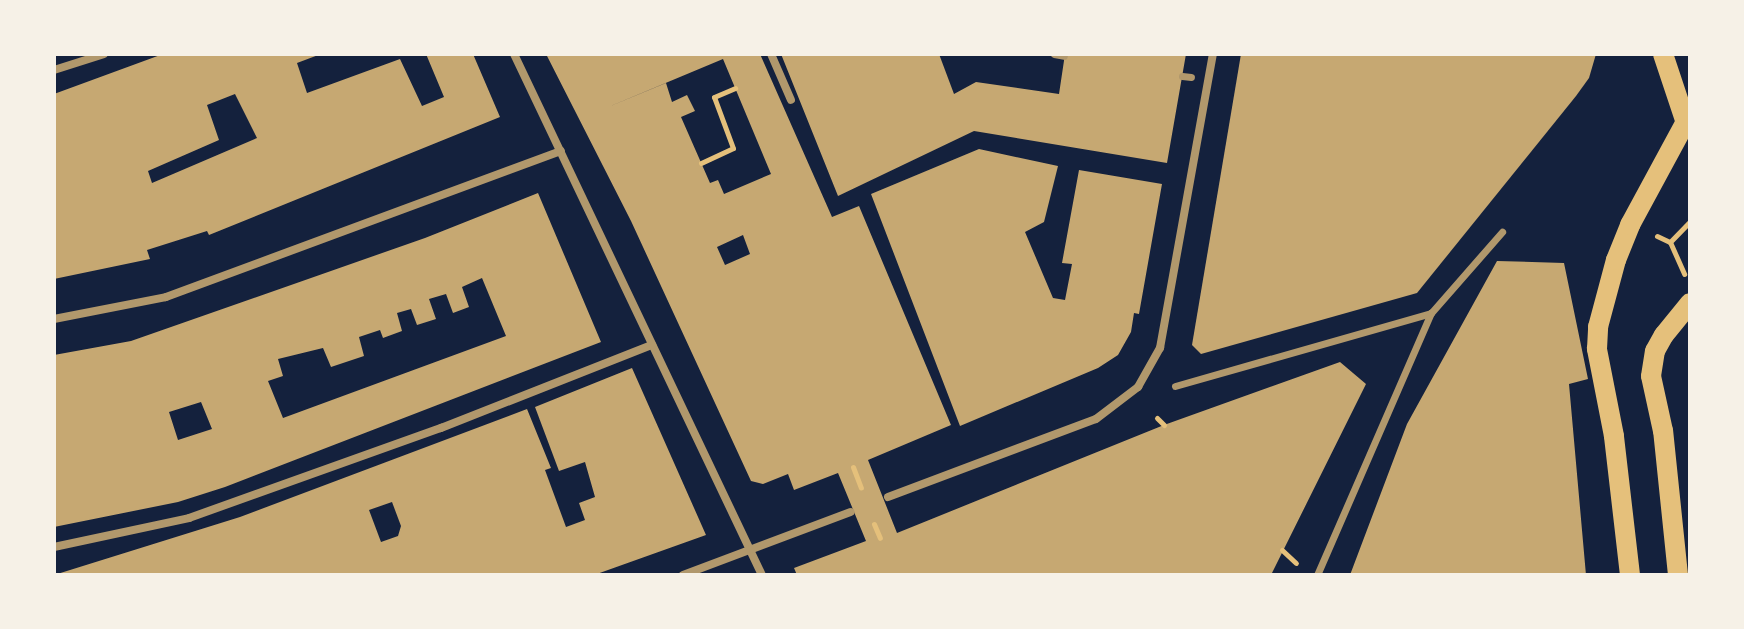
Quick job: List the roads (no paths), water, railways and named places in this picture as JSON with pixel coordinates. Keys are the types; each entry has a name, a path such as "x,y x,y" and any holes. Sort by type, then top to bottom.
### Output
{"main road":[{"path":"1630,575 1616,451 1597,349 1598,327 1616,260 1630,225 1688,123 1663,54"},
{"path":"1678,575 1663,431 1654,391 1652,362 1670,324 1690,303"}],"street":[{"path":"54,70 104,54"},
{"path":"514,54 762,575"},
{"path":"771,54 791,100"},
{"path":"1054,54 1064,56"},
{"path":"888,497 1096,419 1138,387 1160,348 1213,54"},
{"path":"54,319 166,297 561,151"},
{"path":"1317,575 1431,313 1502,232"},
{"path":"1175,386 1431,313"},
{"path":"54,547 189,518 441,428 652,345"},
{"path":"683,575 851,512"}]}
